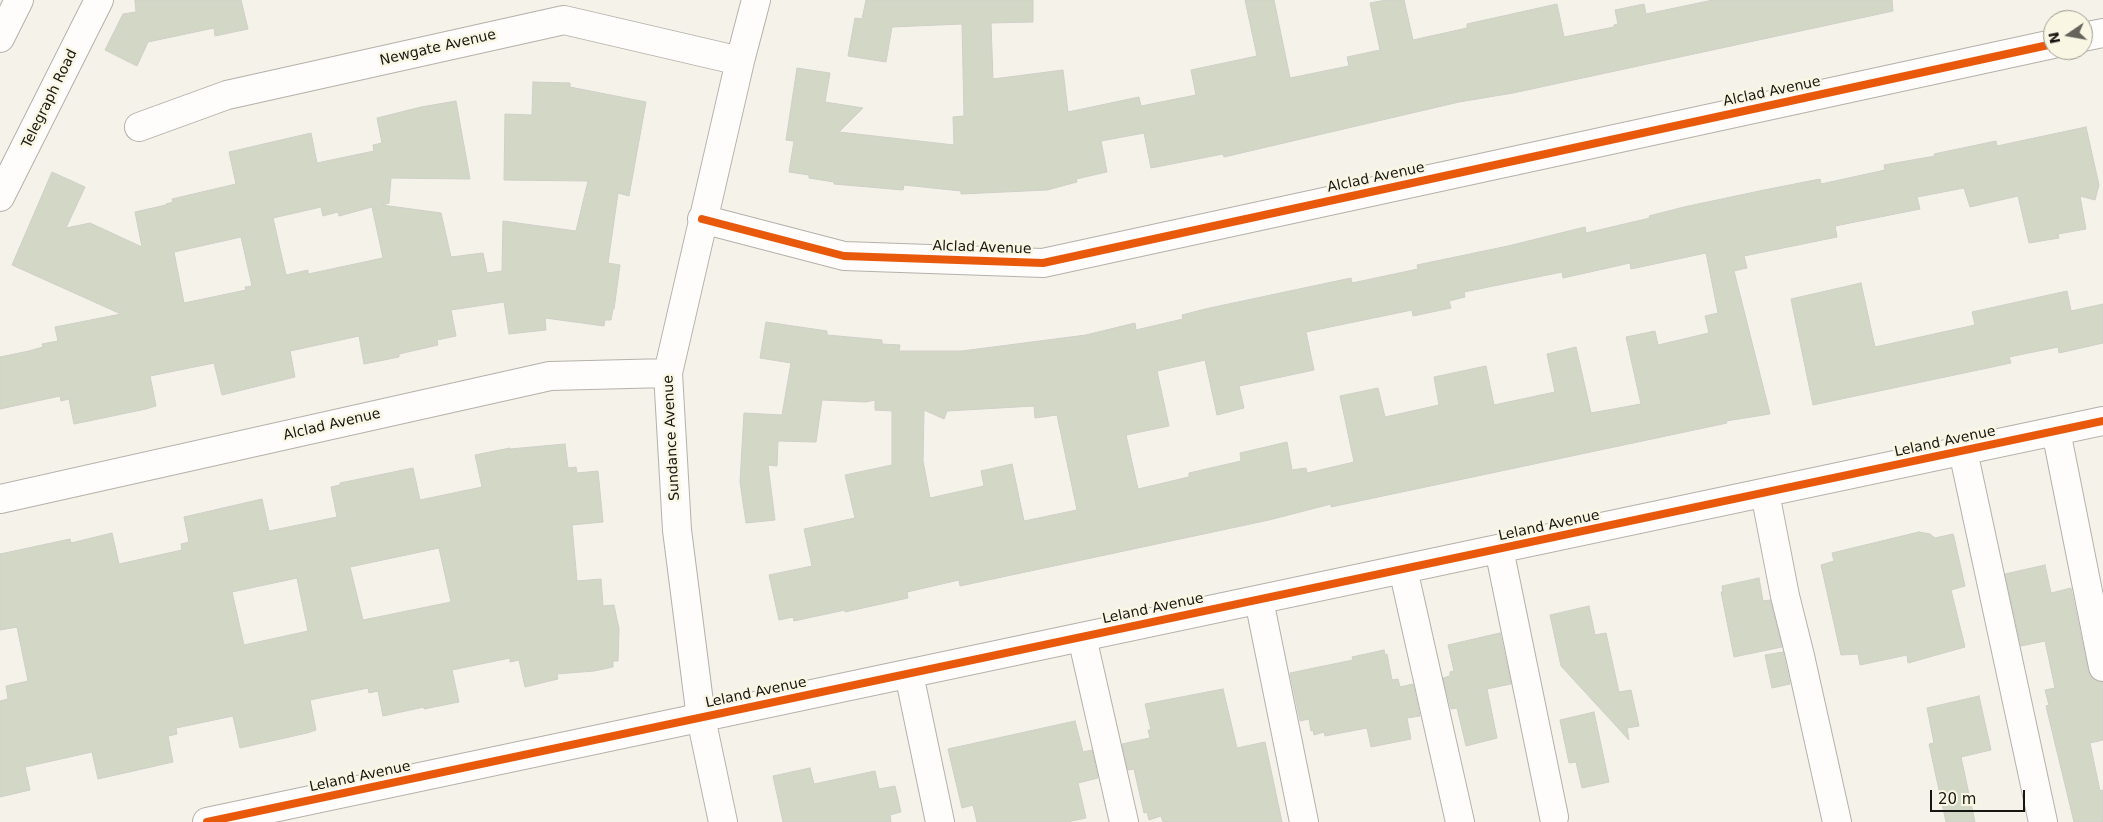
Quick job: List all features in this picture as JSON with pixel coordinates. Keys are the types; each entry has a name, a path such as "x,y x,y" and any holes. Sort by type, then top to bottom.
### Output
{"street":[{"path":"0,38 19,0"},
{"name":"Telegraph Road","path":"0,197 99,0"},
{"name":"Sundance Avenue","path":"723,822 700,718 677,530 668,373 702,219 756,0"},
{"name":"Newgate Avenue","path":"139,127 227,95 564,20 740,61"},
{"name":"Alclad Avenue","path":"702,219 844,256 1043,263 2043,46"},
{"name":"Alclad Avenue","path":"0,499 550,376 668,373"},
{"name":"Leland Avenue","path":"207,822 252,817 700,718 2103,421"},
{"path":"2056,431 2103,668"},
{"path":"1964,451 2043,822"},
{"path":"1764,493 1785,596 1836,822"},
{"path":"1499,549 1554,817"},
{"path":"1403,569 1460,822"},
{"path":"1259,600 1304,822"},
{"path":"1082,637 1124,822"},
{"path":"909,674 940,822"}],"building":[{"path":"135,0 241,0 248,29 215,36 214,28 148,42 137,66 105,50 123,14 136,12"},
{"path":"866,0 1033,0 1033,22 991,23 993,79 1063,70 1068,112 1139,97 1141,106 1196,95 1191,70 1257,56 1245,0 1274,0 1290,78 1349,66 1347,57 1380,50 1370,3 1386,0 1404,0 1413,40 1467,28 1467,24 1557,4 1564,37 1614,27 1614,25 1618,24 1615,10 1644,4 1646,14 1713,0 1892,0 1893,11 1513,93 1459,102 1224,157 1223,154 1151,168 1144,133 1101,141 1107,172 1076,179 1077,182 1047,190 961,194 961,191 904,185 903,190 834,184 834,182 809,178 809,175 789,172 794,141 786,140 797,68 830,73 825,102 863,108 839,132 954,145 953,117 964,116 962,24 892,27 886,62 848,56 855,18 862,19"},
{"path":"533,82 570,83 570,87 646,102 629,196 618,193 608,263 620,265 614,309 611,320 605,320 604,326 545,318 546,330 509,334 504,302 451,310 456,336 437,340 438,345 399,354 399,357 364,364 359,336 290,351 295,377 222,395 214,363 150,376 156,406 146,409 74,424 69,399 61,401 60,396 0,409 0,357 29,351 43,347 42,344 58,341 55,327 121,314 12,265 52,172 85,187 66,228 90,223 142,247 135,212 166,205 173,202 172,199 236,184 229,152 311,133 317,163 374,151 373,145 382,143 377,118 456,101 470,179 391,178 389,203 382,205 441,213 451,257 483,253 487,273 502,271 503,221 576,231 588,181 504,180 505,114 532,115","holes":["321,207 323,216 338,212 339,216 372,207 383,258 308,274 308,270 286,275 273,218","241,237 252,286 245,287 246,290 184,303 174,252"]},
{"path":"2086,127 2099,185 2095,200 2080,196 2086,229 2058,234 2059,238 2029,243 2018,196 1970,207 1964,188 1917,197 1920,209 1835,226 1837,237 1744,256 1747,268 1734,271 1770,414 1726,421 1727,423 1331,507 1331,504 1269,520 960,586 959,580 907,592 908,598 845,612 845,610 794,621 793,617 779,620 769,575 812,566 804,529 855,518 845,475 892,465 892,411 875,410 875,400 866,402 822,400 816,442 778,441 777,466 768,465 775,520 746,523 740,482 744,413 782,415 791,363 760,358 766,322 827,331 827,335 882,340 882,344 900,345 899,351 962,351 1086,335 1135,323 1136,330 1183,319 1182,315 1205,309 1351,278 1352,283 1418,269 1417,265 1508,246 1585,227 1586,233 1650,218 1649,216 1684,207 1764,190 1820,179 1821,184 1885,170 1884,165 1935,156 1934,154 1996,141 1997,146","holes":["1706,253 1718,313 1705,316 1709,333 1658,345 1655,331 1626,337 1641,404 1591,413 1576,347 1547,354 1555,392 1494,405 1486,366 1434,377 1439,405 1385,417 1378,388 1340,396 1354,462 1307,473 1306,468 1292,470 1287,442 1240,453 1241,461 1189,473 1189,477 1138,489 1126,435 1169,426 1157,371 1205,360 1217,415 1244,408 1239,386 1314,370 1306,332 1412,310 1413,316 1451,308 1449,301 1465,297 1464,292 1562,272 1563,278 1630,263 1631,269","1034,406 1035,418 1057,415 1077,510 1024,521 1012,464 981,471 984,486 930,498 923,461 924,410 944,419 947,411"]},
{"path":"1861,283 1875,347 1975,325 1972,312 2067,291 2071,311 2103,304 2103,343 2059,353 2058,347 2009,357 2011,363 1813,405 1791,299"},
{"path":"565,444 568,468 576,467 577,473 598,471 603,522 572,525 577,581 601,579 603,606 614,605 619,629 618,661 613,661 613,667 594,671 557,674 558,679 525,687 519,660 510,662 510,658 452,670 459,702 383,716 378,691 369,693 368,688 310,700 316,730 240,748 233,716 176,728 177,734 168,736 173,762 98,779 92,752 25,767 30,790 0,797 0,701 8,699 6,686 28,681 17,627 0,630 0,554 70,539 71,543 112,533 119,564 182,550 181,544 189,542 184,517 262,499 269,531 337,517 331,487 340,485 340,483 413,468 420,500 482,487 475,455 510,449","holes":["439,548 451,602 363,620 350,567","297,578 308,631 244,645 232,592"]},
{"path":"1919,532 1930,534 1935,538 1953,534 1965,586 1951,590 1965,647 1908,663 1907,655 1860,665 1858,654 1841,655 1821,565 1834,561 1832,553"},
{"path":"2045,565 2051,593 2071,588 2088,670 2092,678 2103,682 2103,740 2090,743 2100,791 2103,790 2103,822 2074,822 2046,706 2049,705 2045,690 2055,688 2045,641 2021,646 2005,574"},
{"path":"1759,578 1763,601 1770,600 1782,647 1734,657 1721,592 1723,592 1722,586"},
{"path":"1589,606 1595,635 1606,633 1619,692 1631,690 1639,726 1627,728 1629,740 1561,666 1550,615"},
{"path":"1500,633 1511,684 1487,689 1497,738 1466,746 1457,708 1451,709 1443,678 1450,676 1450,672 1454,671 1448,645"},
{"path":"1384,650 1385,655 1387,654 1392,680 1398,679 1400,687 1413,684 1420,716 1407,718 1411,739 1371,747 1367,728 1325,736 1324,732 1314,735 1313,730 1311,731 1309,719 1300,721 1290,673 1353,660 1352,657"},
{"path":"1783,652 1790,684 1772,688 1765,655"},
{"path":"1223,689 1237,748 1265,742 1282,822 1163,822 1161,816 1149,820 1147,812 1144,813 1134,769 1128,770 1122,744 1150,738 1148,730 1151,730 1145,704"},
{"path":"1979,696 1991,750 1961,757 1975,822 1946,822 1929,744 1934,743 1927,708"},
{"path":"1594,712 1609,782 1582,788 1576,762 1569,763 1560,720"},
{"path":"1075,721 1083,752 1092,750 1098,778 1078,783 1086,818 1067,822 977,822 973,805 962,808 948,749"},
{"path":"810,768 814,784 875,771 879,789 895,786 901,812 890,815 891,822 783,822 773,776"}],"cycle path":[{"path":"702,219 844,256 1043,263 2043,46"},
{"path":"207,822 2103,421"}]}
